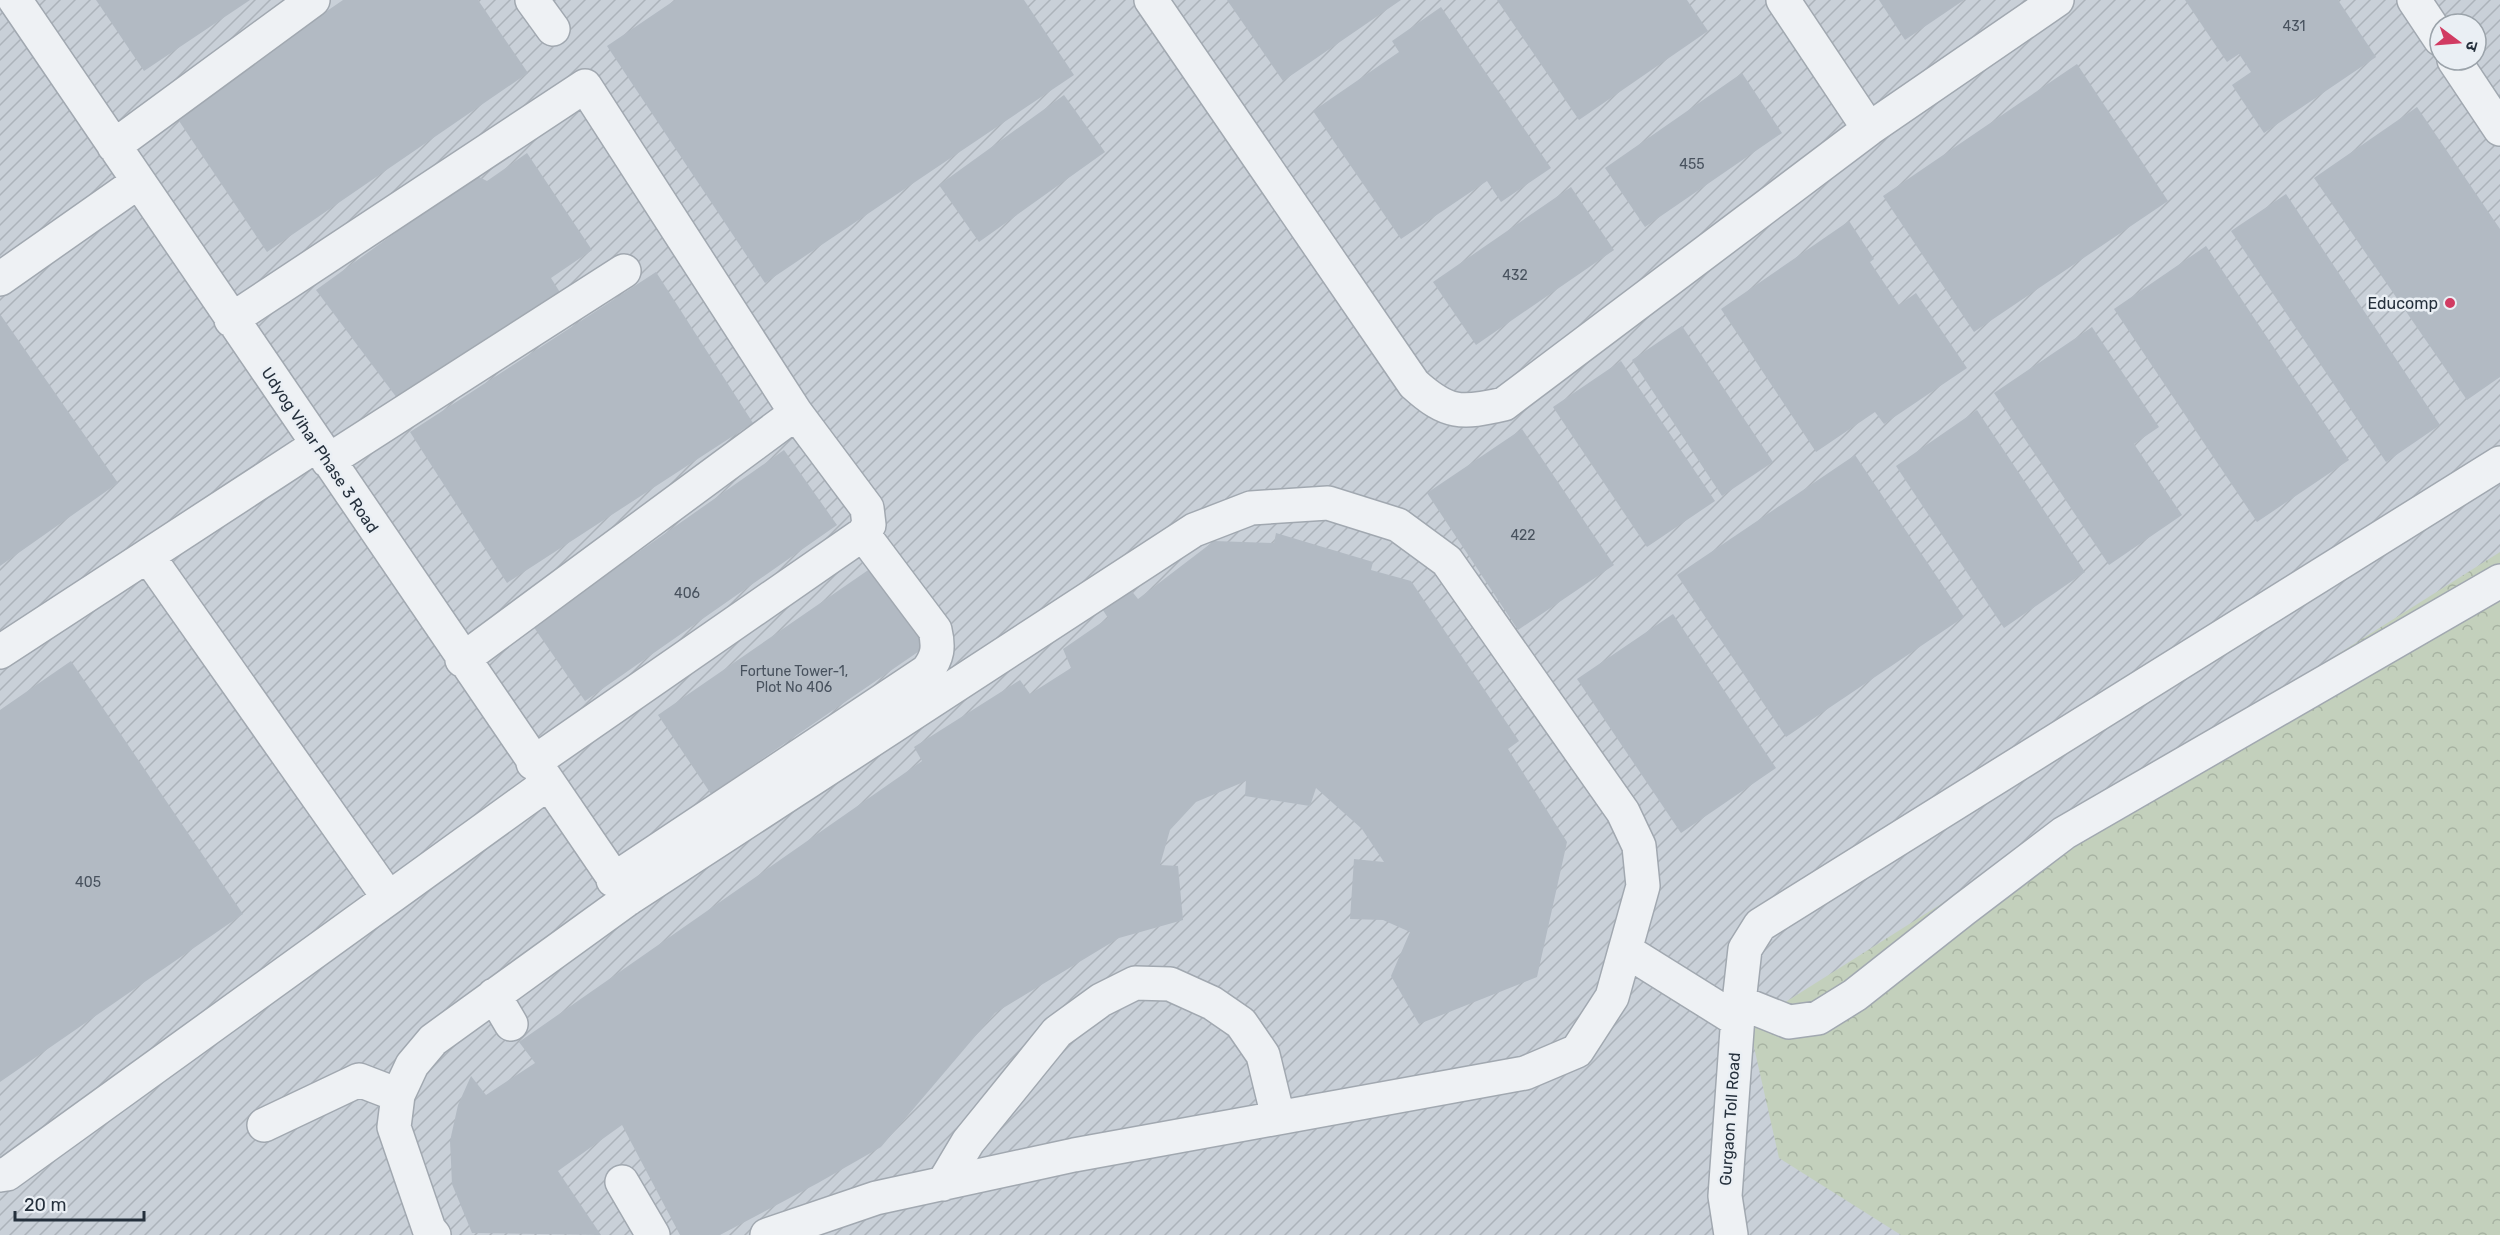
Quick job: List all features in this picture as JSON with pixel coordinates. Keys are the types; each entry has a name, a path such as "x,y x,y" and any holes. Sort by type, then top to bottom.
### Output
{"street":[{"name":"Udyog Vihar Phase 3 Road","path":"15,0 621,891"},
{"path":"114,146 313,0"},
{"path":"532,0 554,29"},
{"path":"1151,0 1414,384 1435,403 1468,412 1504,404 1869,129 2056,0"},
{"path":"1783,0 1869,129"},
{"path":"2414,0 2428,21"},
{"path":"2462,72 2500,129"},
{"path":"0,1175 7,1174 388,897 540,774 863,534 869,525 867,508 796,413 585,86 231,320"},
{"path":"0,279 138,182"},
{"path":"0,652 148,556 624,271"},
{"path":"462,660 796,413"},
{"name":"Gurgaon Toll Road","path":"1731,1235 1725,1196 1738,1011 1745,949 1760,925 2500,463"},
{"path":"621,891 1194,530 1251,508 1328,503 1398,525 1447,561 1623,812 1639,846 1643,886 1612,997 1577,1051 1525,1073 1074,1155 876,1198 767,1235"},
{"path":"434,1235 429,1229 394,1127 398,1095 412,1065 433,1040 494,994 621,891 927,671 934,662 939,647 935,630 863,534"},
{"path":"148,556 388,897"},
{"path":"1625,950 1738,1011 1789,1022 1818,1018 1855,995 2064,833 2500,581"},
{"path":"944,1184 968,1142 1057,1032 1101,1000 1135,982 1170,984 1212,1003 1241,1023 1263,1055 1278,1117"},
{"path":"494,994 511,1024"},
{"path":"264,1125 359,1080 398,1095"},
{"path":"622,1182 653,1235"}],"shaded area":[{"path":"0,0 2500,0 2500,1235 0,1235"}],"green space":[{"path":"2500,552 2500,1235 1901,1235 1779,1158 1749,1025"}],"building":[{"path":"96,0 250,0 144,71"},
{"path":"343,0 478,0 528,73 267,252 175,115"},
{"path":"675,0 1024,0 1074,75 765,283 607,46"},
{"path":"1227,0 1401,0 1283,81"},
{"path":"1497,0 1687,0 1708,31 1579,120"},
{"path":"1879,0 1964,0 1905,40"},
{"path":"2185,0 2338,0 2376,57 2264,133 2232,85 2251,72 2239,54 2227,62"},
{"path":"1441,7 1551,168 1501,202 1487,181 1401,239 1313,111 1399,52 1392,41"},
{"path":"2077,64 2168,201 1974,332 1883,196"},
{"path":"1742,73 1782,133 1645,227 1605,168"},
{"path":"1064,95 1105,152 979,242 939,185"},
{"name":"Educomp","path":"2417,107 2500,229 2500,377 2467,400 2314,178"},
{"path":"527,153 592,250 551,278 566,302 406,410 316,290 475,175 487,181"},
{"path":"1571,187 1614,250 1476,345 1433,282"},
{"path":"2286,194 2440,425 2386,462 2231,231"},
{"path":"1849,221 1874,259 1870,262 1899,305 1916,293 1967,368 1884,424 1875,412 1816,452 1721,309"},
{"path":"2206,246 2349,460 2257,522 2114,309"},
{"path":"656,272 753,423 507,583 410,432"},
{"path":"0,314 118,483 0,566"},
{"path":"1682,326 1773,462 1722,496 1632,360"},
{"path":"2092,327 2159,427 2134,444 2182,515 2109,565 1994,393"},
{"path":"1621,361 1715,501 1647,547 1553,407"},
{"path":"1977,410 2085,572 2004,628 1896,466"},
{"path":"1522,429 1614,565 1518,630 1427,493"},
{"path":"784,450 837,525 585,701 533,626"},
{"path":"1855,455 1964,617 1786,737 1677,575"},
{"path":"1276,533 1373,562 1371,570 1411,581 1519,741 1508,749 1567,842 1537,977 1419,1024 1391,976 1410,932 1383,920 1350,919 1354,859 1384,862 1362,829 1316,788 1310,806 1245,796 1246,781 1196,802 1170,830 1160,865 1178,866 1183,920 1119,938 995,1013 881,1147 720,1235 680,1235 622,1125 558,1171 601,1235 472,1233 452,1184 450,1141 458,1105 471,1076 486,1095 535,1063 519,1042 922,761 914,747 1020,680 1030,694 1071,668 1063,649 1108,618 1101,607 1130,589 1138,599 1214,541 1274,543"},
{"path":"877,564 931,643 711,794 658,715"},
{"path":"1673,614 1776,768 1681,833 1577,679"},
{"path":"71,661 243,914 0,1082 0,710"}],"place":[{"name":"Educomp","path":"2450,303"}]}
